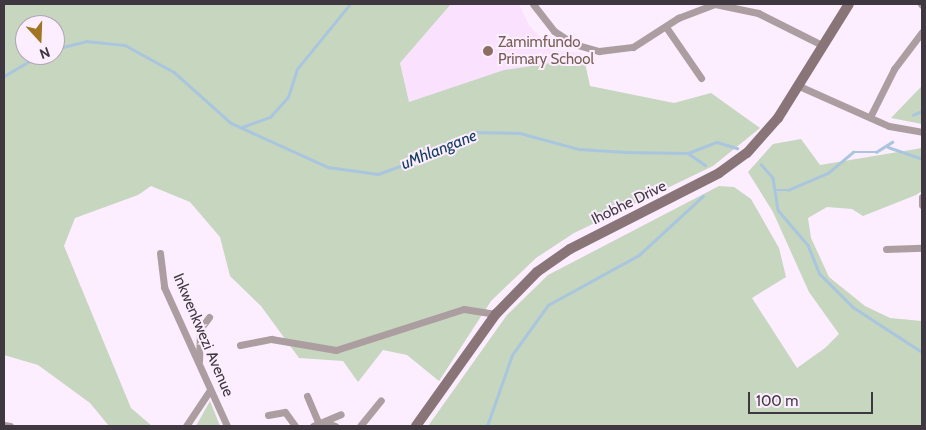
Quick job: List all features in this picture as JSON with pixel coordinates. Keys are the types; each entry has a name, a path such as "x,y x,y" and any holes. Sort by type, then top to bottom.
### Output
{"street":[{"path":"533,4 554,31 591,50 627,49 693,10 724,4 758,13 820,44"},
{"name":"Ihobhe Drive","path":"416,426 496,314 537,272 570,250 719,173 767,131 799,86 820,44 849,4"},
{"path":"666,26 702,78"},
{"path":"870,117 894,69 922,32"},
{"path":"799,86 870,117 904,130 919,132"},
{"path":"922,197 922,205"},
{"path":"886,249 922,248"},
{"name":"Inkwenkwezi Avenue","path":"160,253 164,287 227,426"},
{"path":"240,345 271,339 336,350 464,308 496,314"},
{"path":"198,362 200,329 209,317"},
{"path":"186,426 210,390"},
{"path":"307,396 319,424"},
{"path":"360,426 381,400"},
{"path":"268,415 285,412 295,426"},
{"path":"319,424 341,414"},
{"path":"319,424 335,426"},
{"path":"4,425 10,426"}],"shaded area":[{"name":"Zamimfundo Primary School","path":"451,4 519,4 529,25 551,50 581,53 584,58 504,70 409,102 400,63"}],"green space":[{"path":"4,4 451,4 400,63 409,102 504,70 584,58 590,86 674,103 711,93 760,128 713,166 574,233 536,258 491,301 439,381 407,355 383,350 358,382 343,361 299,358 261,306 230,276 220,237 190,202 151,186 138,195 75,218 64,246 131,408 152,426 109,426 90,403 38,365 4,355"},
{"path":"922,86 922,124 891,118 916,92"},
{"path":"801,139 820,165 922,148 922,191 916,195 863,216 852,209 827,207 808,218 811,238 829,277 865,306 890,318 922,321 922,426 428,426 507,315 548,275 719,186 734,187 751,199 779,248 786,277 752,298 797,368 825,348 839,334 809,292 773,212 748,172 773,144"},
{"path":"210,401 220,426 196,426"}],"waterway":[{"path":"242,127 270,117 288,97 297,69 350,4"},
{"name":"uMhlangane","path":"65,46 86,41 125,45 174,72 231,123 328,167 378,174 447,149 475,132 520,133 579,149 626,152 688,153 717,142 737,148"},
{"name":"uMhlangane","path":"4,76 23,65"},
{"path":"913,115 922,111"},
{"path":"777,190 788,190 828,173 853,152 876,152 892,142"},
{"path":"888,147 922,159"},
{"path":"688,153 705,165"},
{"name":"uMhlangane","path":"761,164 773,178 778,210 808,245 820,274 853,307 922,352"},
{"path":"487,426 512,355 548,305 639,255 703,196"}],"place":[{"name":"Zamimfundo Primary School","path":"488,51"}]}
